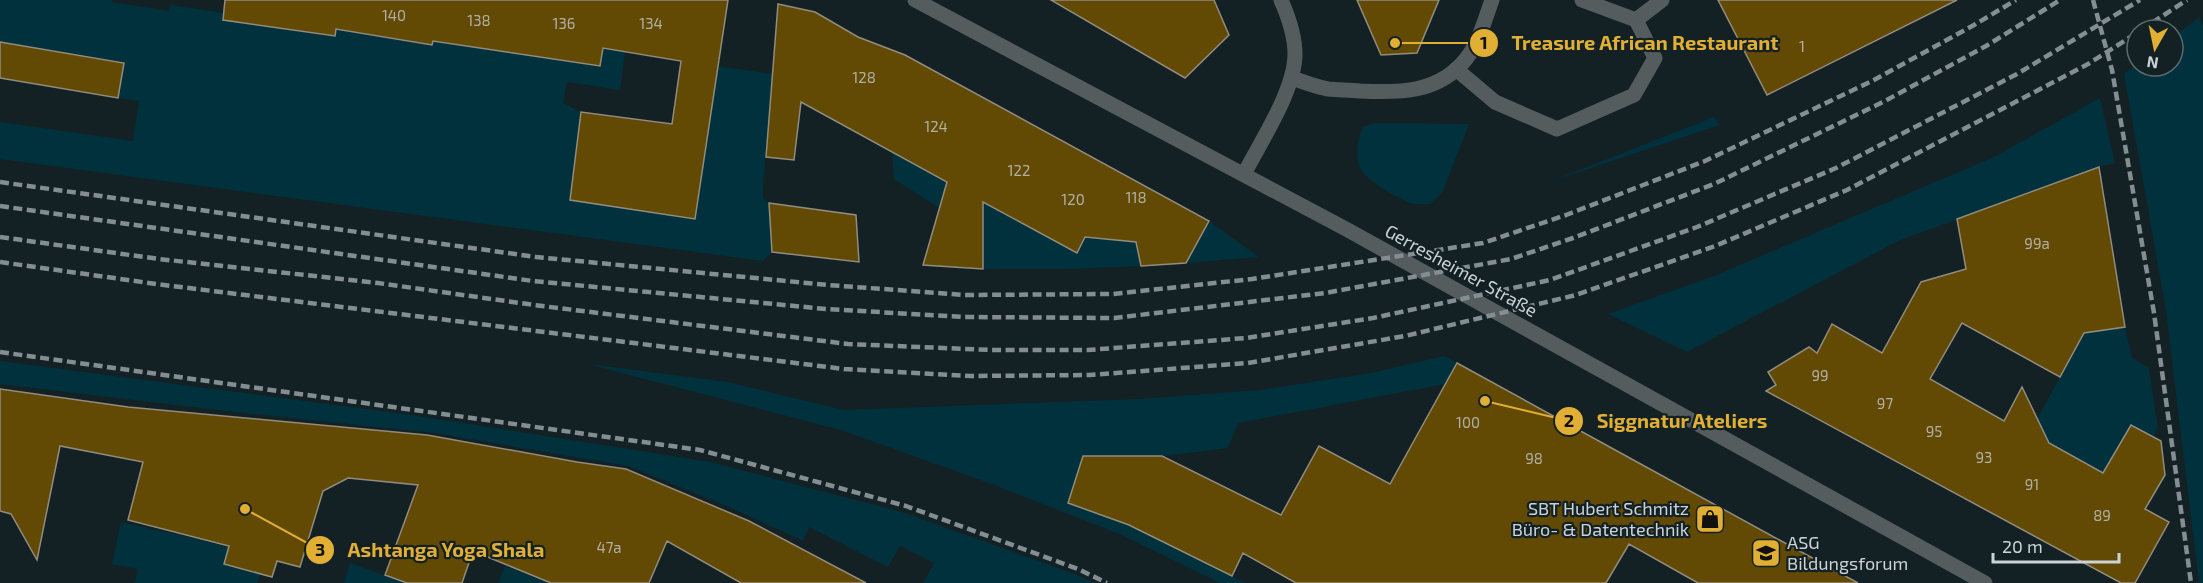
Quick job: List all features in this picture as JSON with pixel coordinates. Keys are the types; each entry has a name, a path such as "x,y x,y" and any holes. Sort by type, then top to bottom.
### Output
{"street":[{"name":"Gerresheimer Straße","path":"915,0 1244,174 1985,583"},
{"path":"1244,174 1292,78 1295,53 1287,14 1281,0"},
{"path":"1292,78 1328,89 1380,92 1411,91 1441,81 1467,58 1477,41 1492,0"},
{"path":"1456,69 1495,102 1557,129 1634,95 1655,58 1636,20 1582,0"},
{"path":"1636,20 1662,0"}],"shaded area":[{"path":"0,0 112,0 112,2 169,11 170,5 278,21 277,28 335,36 336,29 432,45 433,41 599,66 603,48 625,52 620,90 567,82 563,103 581,112 570,200 695,219 709,128 672,122 682,61 772,74 763,198 769,203 772,252 763,261 0,159 0,122 133,141 139,101 118,98 124,62 0,42"},
{"path":"2199,17 2203,26 2203,583 2199,583 2166,311 2124,74 2125,78 2185,78 2185,28"},
{"path":"2100,98 2115,163 1898,241 1687,352 1608,314 1714,276 1994,157"},
{"path":"1714,117 1720,125 1549,182"},
{"path":"1374,123 1469,124 1442,193 1430,204 1415,204 1406,201 1363,173 1357,152 1358,142 1363,127"},
{"path":"892,152 1076,253 1085,237 1136,242 1141,266 983,269 963,215 939,208 894,179"},
{"path":"1209,221 1259,257 1186,263"},
{"path":"2125,327 2132,358 2149,368 2158,429 2153,437 2131,425 2103,473 2030,432 2084,333"},
{"path":"1444,356 1457,363 1445,384 1238,423 1228,448 1162,456 1068,503 1129,525 1246,583 1220,583 1122,535 989,483 841,430 588,364 728,382 844,410 1139,399 1261,390 1371,373"},
{"path":"0,361 412,415 711,462 905,513 1094,583 923,583 934,563 900,546 888,567 809,527 803,541 727,506 628,466 435,433 0,384"},
{"path":"121,522 198,539 265,558 257,583 135,583 138,569 112,564"},
{"path":"350,563 407,583 344,583"},
{"path":"505,566 550,583 498,583"}],"building":[{"path":"225,0 728,0 695,219 570,200 581,112 672,124 681,61 603,48 600,66 433,41 432,45 336,29 335,36 223,20"},
{"path":"1051,0 1214,0 1229,35 1185,78"},
{"path":"1357,0 1439,0 1417,53 1381,55"},
{"path":"1718,0 1957,0 1767,95"},
{"path":"778,4 815,12 858,37 905,55 1209,221 1186,263 1141,266 1136,242 1085,237 1077,253 983,202 983,269 923,265 947,182 801,102 794,160 766,157"},
{"path":"0,42 124,63 118,98 0,78"},
{"path":"2099,167 2125,327 2084,333 2060,377 1962,323 1930,379 2004,421 2022,387 2049,443 2103,473 2131,425 2161,441 2165,475 2145,509 2169,522 2135,583 2121,583 1766,391 1776,385 1768,372 1809,347 1817,353 1832,324 1882,353 1921,282 1966,269 1957,219"},
{"path":"769,203 856,215 859,262 772,252"},
{"path":"1457,363 1858,583 1698,583 1629,544 1606,583 1296,583 1243,553 1232,576 1129,525 1068,503 1083,456 1162,456 1281,515 1319,446 1390,484"},
{"path":"0,389 128,407 427,435 626,469 749,521 866,583 741,583 667,541 649,583 551,583 473,551 462,583 407,583 385,575 418,485 348,478 323,491 300,567 277,561 272,577 224,564 229,546 128,520 143,462 60,446 37,560 11,514 0,511"}],"railway":[{"path":"0,182 536,257 828,285 965,295 1113,294 1252,279 1483,243 1566,215 1705,161 1872,81 2016,0"},
{"path":"0,206 533,281 826,309 964,317 1114,318 1325,293 1511,259 1714,184 1883,102 1986,46 2060,0"},
{"path":"2093,0 2112,70 2154,313 2191,583"},
{"path":"0,237 159,259 378,283 848,344 992,350 1088,350 1246,338 1373,318 1550,280 1697,227 1836,168 2017,74 2140,0"},
{"path":"2159,18 2187,0"},
{"path":"0,262 156,284 844,369 971,376 1090,375 1248,363 1405,336 1576,295 1715,246 1847,190 2088,64 2125,41"},
{"path":"0,352 700,450 906,506 1078,569 1107,583"}],"place":[{"name":"Treasure African Restaurant","path":"1395,43"},
{"name":"Siggnatur Ateliers","path":"1485,401"},
{"name":"Ashtanga Yoga Shala","path":"245,509"},
{"name":"SBT Hubert Schmitz Büro- & Datentechnik","path":"1710,519"},
{"name":"ASG Bildungsforum","path":"1766,553"}]}
